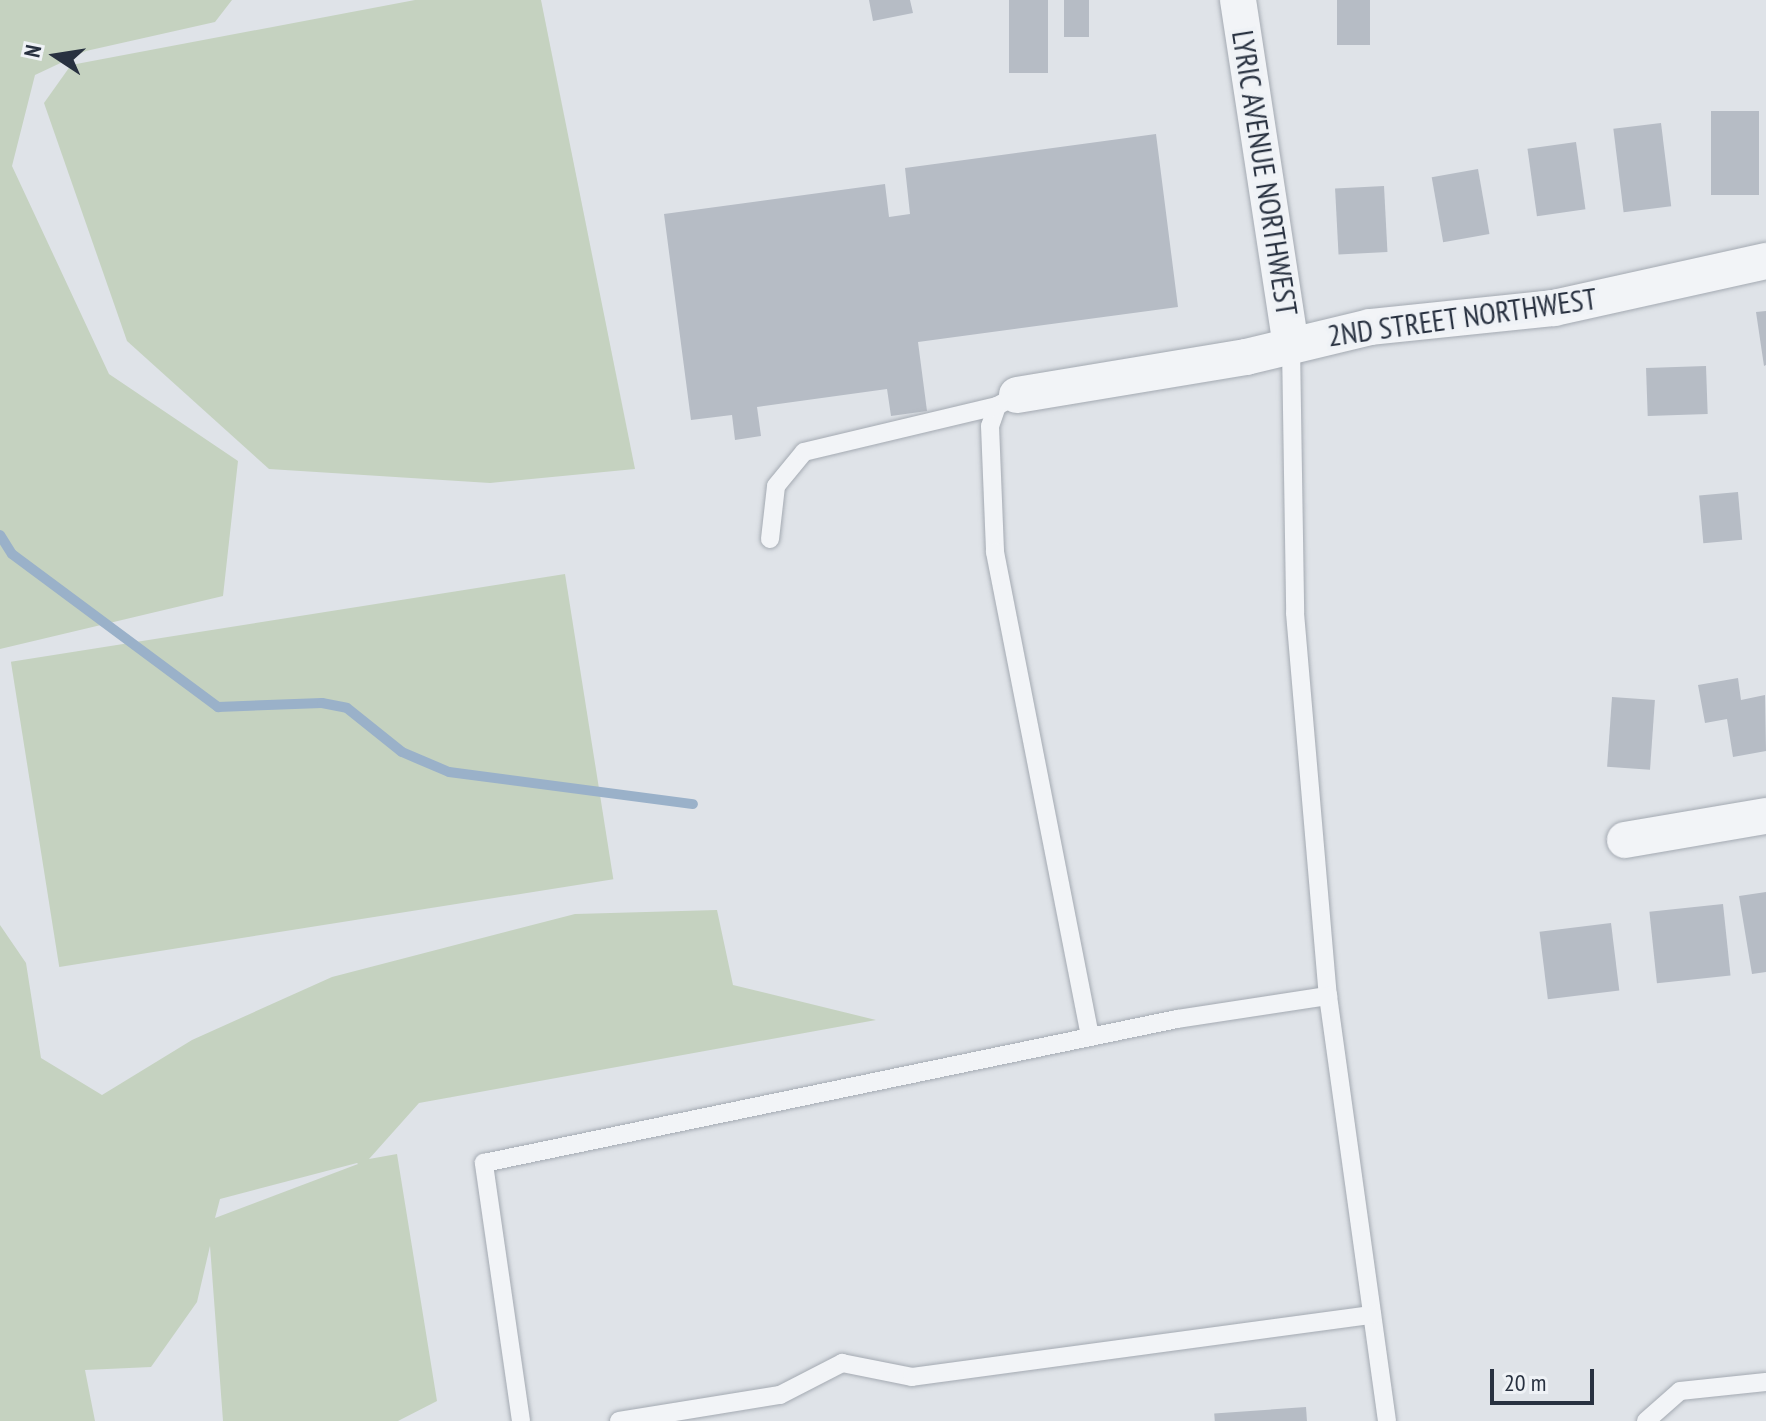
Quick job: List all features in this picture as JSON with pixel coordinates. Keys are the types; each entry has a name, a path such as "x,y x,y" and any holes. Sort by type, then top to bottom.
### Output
{"street":[{"name":"LYRIC AVENUE NORTHWEST","path":"1238,0 1291,346"},
{"name":"2ND STREET NORTHWEST","path":"1007,401 1291,346 1370,327 1554,308 1766,261"},
{"path":"1625,840 1766,816"}],"lane":[{"path":"1291,346 1295,613 1328,996 1372,1315 1382,1416"},
{"path":"770,539 776,486 804,452 1007,401"},
{"path":"1007,401 990,426 995,552 1090,1037"},
{"path":"521,1421 484,1163 1090,1037 1328,996"},
{"path":"619,1421 780,1395 842,1363 912,1377 1372,1315"},
{"path":"1646,1421 1680,1391 1766,1382"}],"green space":[{"path":"0,0 232,0 215,22 86,51 35,75 12,166 109,374 238,461 223,596 0,649"},
{"path":"415,0 541,0 635,469 490,483 269,469 127,341 44,103 71,65"},
{"path":"565,574 613,879 59,967 11,662"},
{"path":"717,910 733,985 876,1020 419,1103 369,1159 397,1154 437,1401 398,1421 223,1421 210,1246 197,1302 151,1367 85,1370 95,1421 0,1421 0,925 26,963 41,1058 102,1095 192,1040 332,977 575,914","holes":["358,1164 215,1218 220,1199"]}],"building":[{"path":"869,0 910,0 913,13 873,21"},
{"path":"1009,0 1048,0 1048,73 1009,73"},
{"path":"1064,0 1089,0 1089,37 1064,37"},
{"path":"1337,0 1370,0 1370,45 1337,45"},
{"path":"1711,111 1759,111 1759,195 1711,195"},
{"path":"1661,123 1671,206 1624,212 1613,129"},
{"path":"1156,134 1178,307 918,342 927,411 891,416 887,389 757,407 761,436 735,440 732,415 691,420 664,214 885,184 889,217 910,214 905,168"},
{"path":"1576,142 1585,209 1537,216 1527,149"},
{"path":"1478,169 1489,234 1443,242 1432,177"},
{"path":"1384,186 1387,252 1339,254 1335,189"},
{"path":"1766,311 1766,365 1764,366 1756,312"},
{"path":"1706,366 1708,414 1648,416 1646,368"},
{"path":"1738,492 1742,540 1703,543 1699,495"},
{"path":"1738,678 1741,700 1765,695 1766,751 1733,757 1727,719 1705,723 1698,685"},
{"path":"1612,697 1655,700 1650,770 1607,767"},
{"path":"1766,892 1766,972 1752,974 1739,896"},
{"path":"1723,904 1731,976 1657,983 1649,912"},
{"path":"1611,923 1619,990 1548,999 1540,932"},
{"path":"1306,1407 1307,1421 1215,1421 1214,1413"}],"waterway":[{"path":"0,535 12,554 218,707 322,703 347,708 402,752 449,772 693,804"}]}
